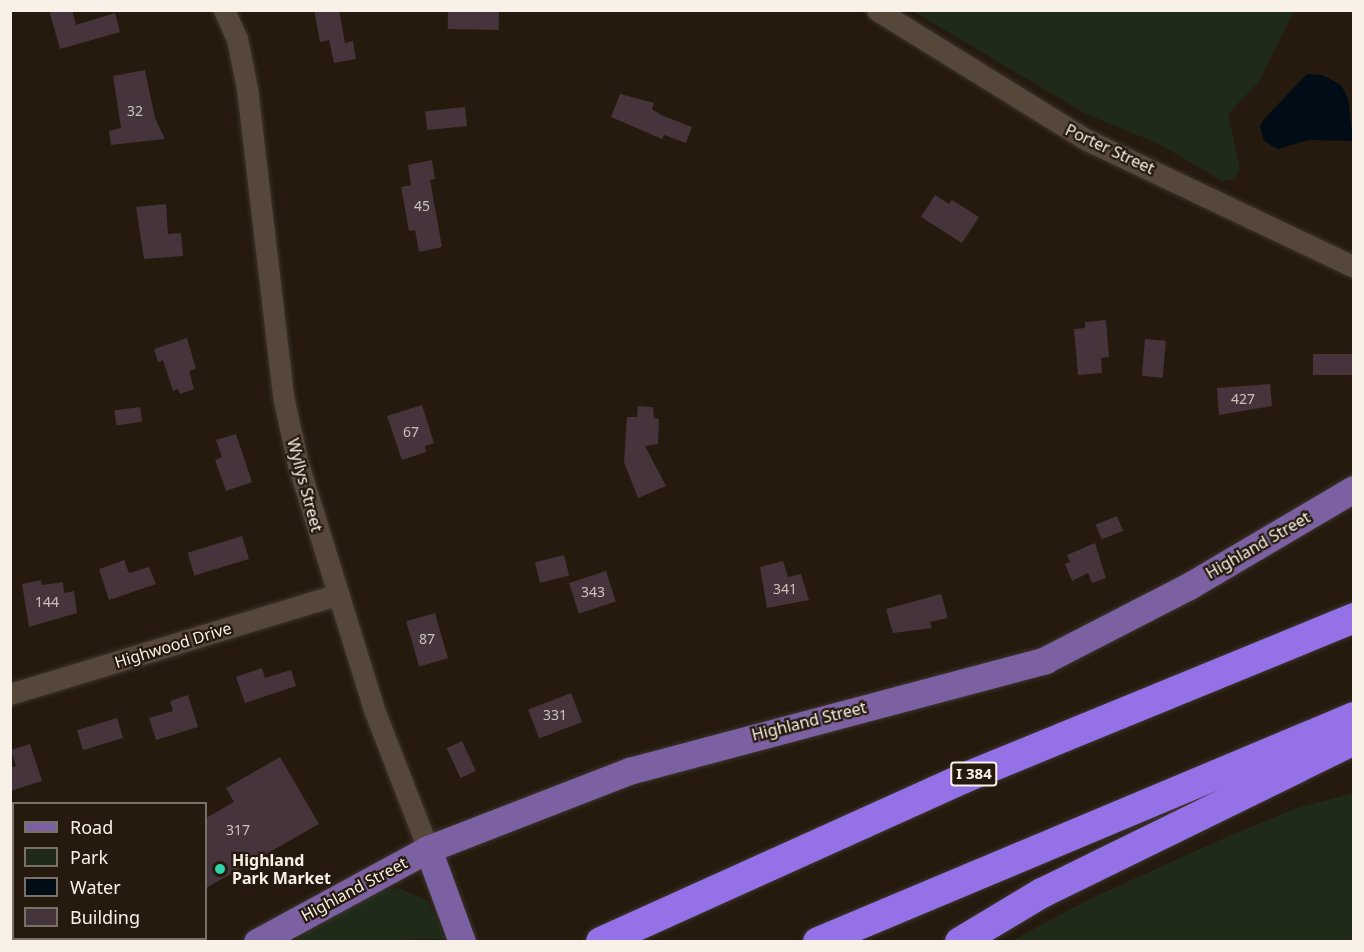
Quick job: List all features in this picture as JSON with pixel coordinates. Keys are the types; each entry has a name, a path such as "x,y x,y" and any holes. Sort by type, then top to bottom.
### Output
{"highway":[{"name":"I 384","path":"601,942 964,778 1353,618"},
{"path":"818,942 1353,717"},
{"path":"960,942 1042,893 1353,740"}],"main road":[{"name":"Highland Street","path":"257,942 428,849 629,771 1045,660 1190,585 1353,489"},
{"name":"Wyllys Street","path":"428,849 462,942"}],"street":[{"name":"Wyllys Street","path":"224,10 237,39 247,87 283,396 335,595 428,849"},
{"name":"Porter Street","path":"877,10 1087,140 1353,267"},
{"name":"Highwood Drive","path":"10,694 335,595"}],"green space":[{"path":"1294,10 1258,83 1228,114 1240,169 1234,179 1223,181 1157,143 1088,115 912,11"},
{"path":"1353,793 1353,941 1011,941 1094,897 1222,839 1294,809"},
{"path":"399,888 428,901 446,939 299,942 293,933 375,891"}],"water":[{"path":"1307,74 1322,75 1341,85 1348,98 1353,141 1309,140 1278,149 1264,141 1260,126 1265,118"}],"building":[{"path":"49,10 72,10 76,25 115,13 120,32 60,49"},
{"path":"314,10 339,10 345,43 353,41 356,59 334,63 329,40 320,42"},
{"path":"448,10 499,11 499,30 448,29"},
{"path":"145,70 155,118 165,139 111,145 109,131 121,128 113,76"},
{"path":"620,94 654,103 652,109 661,115 692,127 686,143 664,135 662,139 611,117"},
{"path":"465,107 467,126 427,130 425,111"},
{"path":"432,160 435,179 430,180 442,247 419,252 415,230 409,231 401,187 411,185 408,165"},
{"path":"935,195 949,204 952,200 979,217 962,243 921,217"},
{"path":"166,204 168,234 181,233 183,256 144,259 136,207"},
{"path":"1106,320 1109,357 1101,358 1102,373 1078,375 1074,329 1085,328 1085,322"},
{"path":"187,338 196,369 189,371 194,389 180,394 178,389 173,391 163,360 158,362 154,349"},
{"path":"1145,339 1166,341 1163,378 1142,376"},
{"path":"1313,354 1353,354 1353,375 1313,375"},
{"path":"1270,384 1272,406 1219,415 1217,388"},
{"path":"422,405 434,443 425,446 426,452 402,460 387,416"},
{"path":"638,406 653,407 654,418 659,419 658,444 645,446 666,486 638,498 624,462 627,417 637,417"},
{"path":"140,407 142,422 116,425 114,411"},
{"path":"236,434 252,482 226,491 215,460 222,457 216,440"},
{"path":"1117,516 1123,531 1102,539 1096,525"},
{"path":"242,536 249,559 195,576 187,553"},
{"path":"1095,543 1106,578 1092,583 1088,573 1072,581 1065,564 1070,562 1067,555"},
{"path":"564,555 569,575 540,583 535,562"},
{"path":"124,560 129,573 149,567 156,584 109,600 99,569"},
{"path":"783,561 788,577 801,574 809,600 767,608 760,567"},
{"path":"606,571 616,601 579,613 569,583"},
{"path":"41,580 42,585 63,582 64,593 74,591 77,613 29,627 22,584"},
{"path":"941,594 948,618 930,622 932,628 893,633 886,609"},
{"path":"435,613 448,658 419,666 406,621"},
{"path":"262,668 265,678 291,670 296,686 245,703 236,677"},
{"path":"571,693 582,722 539,738 528,709"},
{"path":"188,695 198,727 156,740 149,718 173,711 170,701"},
{"path":"117,718 123,738 83,750 77,730"},
{"path":"462,741 476,771 461,778 447,748"},
{"path":"30,744 42,781 10,791 10,768 16,766 11,750"},
{"path":"280,757 319,824 207,887 207,817 234,802 226,788"}],"place":[{"name":"Highland Park Market","path":"220,869"}]}
